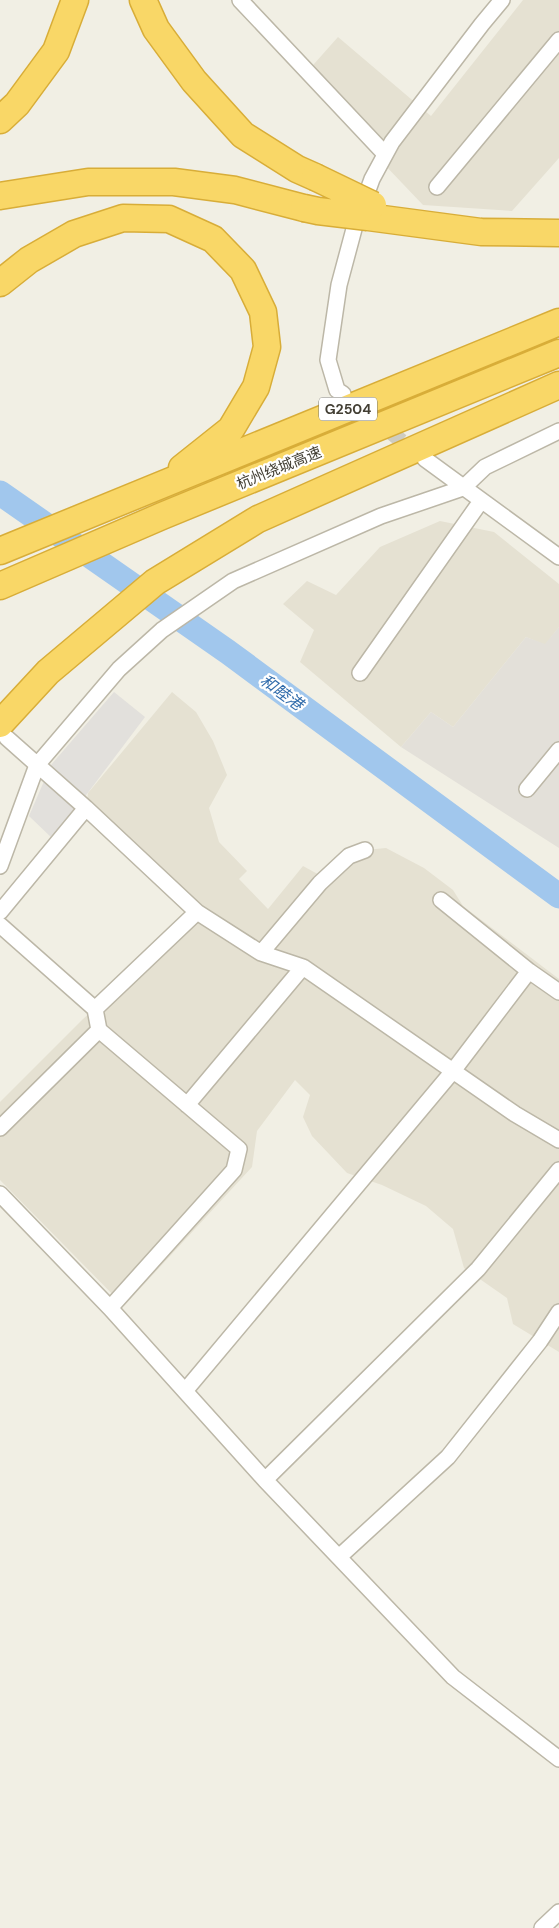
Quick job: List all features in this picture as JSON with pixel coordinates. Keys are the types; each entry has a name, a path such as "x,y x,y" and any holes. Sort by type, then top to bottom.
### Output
{"highway":[{"path":"0,120 17,104 56,51 75,0"},
{"path":"143,0 156,28 189,73 243,134 297,169 315,177 370,211 403,221 481,232 559,232"},
{"path":"0,196 88,182 174,182 235,190 318,212 370,211"},
{"path":"0,283 28,260 74,234 123,218 169,219 213,240 244,270 263,312 267,348 256,387 231,429 147,492"},
{"name":"杭州绕城高速","path":"0,551 559,322"},
{"name":"杭州绕城高速","path":"8,583 162,516 559,352"},
{"path":"4,731 48,672 155,582 258,519 559,385"}],"street":[{"path":"240,0 385,154"},
{"path":"343,394 337,390 328,360 339,285 354,230 372,179 392,142 502,0"},
{"path":"437,187 559,40"},
{"path":"0,866 37,765 119,669 162,630 233,581 381,516 463,488 485,467 559,431"},
{"path":"425,459 559,556"},
{"path":"360,673 481,501"},
{"path":"4,731 37,765 198,912 260,953 303,967 514,1114 559,1140"},
{"path":"527,789 559,750"},
{"path":"0,912 86,808"},
{"path":"260,953 320,883 349,856 366,850"},
{"path":"441,900 529,971 559,992"},
{"path":"95,1009 198,912"},
{"path":"0,925 95,1009 99,1030 239,1149 234,1170 110,1308"},
{"path":"187,1105 303,967"},
{"path":"185,1391 453,1072 529,971"},
{"path":"0,1128 99,1030"},
{"path":"265,1480 478,1269 559,1170"},
{"path":"0,1194 110,1308 265,1480 454,1677 559,1759"},
{"path":"339,1557 448,1457 540,1341 559,1312"},
{"path":"542,1928 559,1912"}],"shaded area":[{"path":"523,0 559,0 559,158 512,211 423,205 361,140 306,73 338,37 431,116"},
{"path":"440,521 494,532 559,584 559,627 545,645 526,637 453,727 431,712 401,747 300,662 314,630 283,604 307,581 336,595 380,547"},
{"path":"559,627 559,848 401,747 431,712 453,727 526,637 545,644"},
{"path":"114,692 145,717 53,839 29,816 51,765"},
{"path":"172,692 196,712 213,741 227,775 209,808 219,842 247,871 239,879 268,909 303,866 325,878 365,850 386,848 424,868 453,890 463,906 559,979 559,1352 513,1324 507,1298 464,1268 453,1229 426,1206 382,1185 347,1173 312,1136 303,1117 310,1095 295,1080 257,1131 252,1167 124,1306 0,1180 0,1102 82,1020 197,913 86,808 88,793"}],"waterway":[{"name":"和睦港","path":"0,493 228,652 559,896"}],"tunnel":[{"path":"354,403 418,454"}]}
